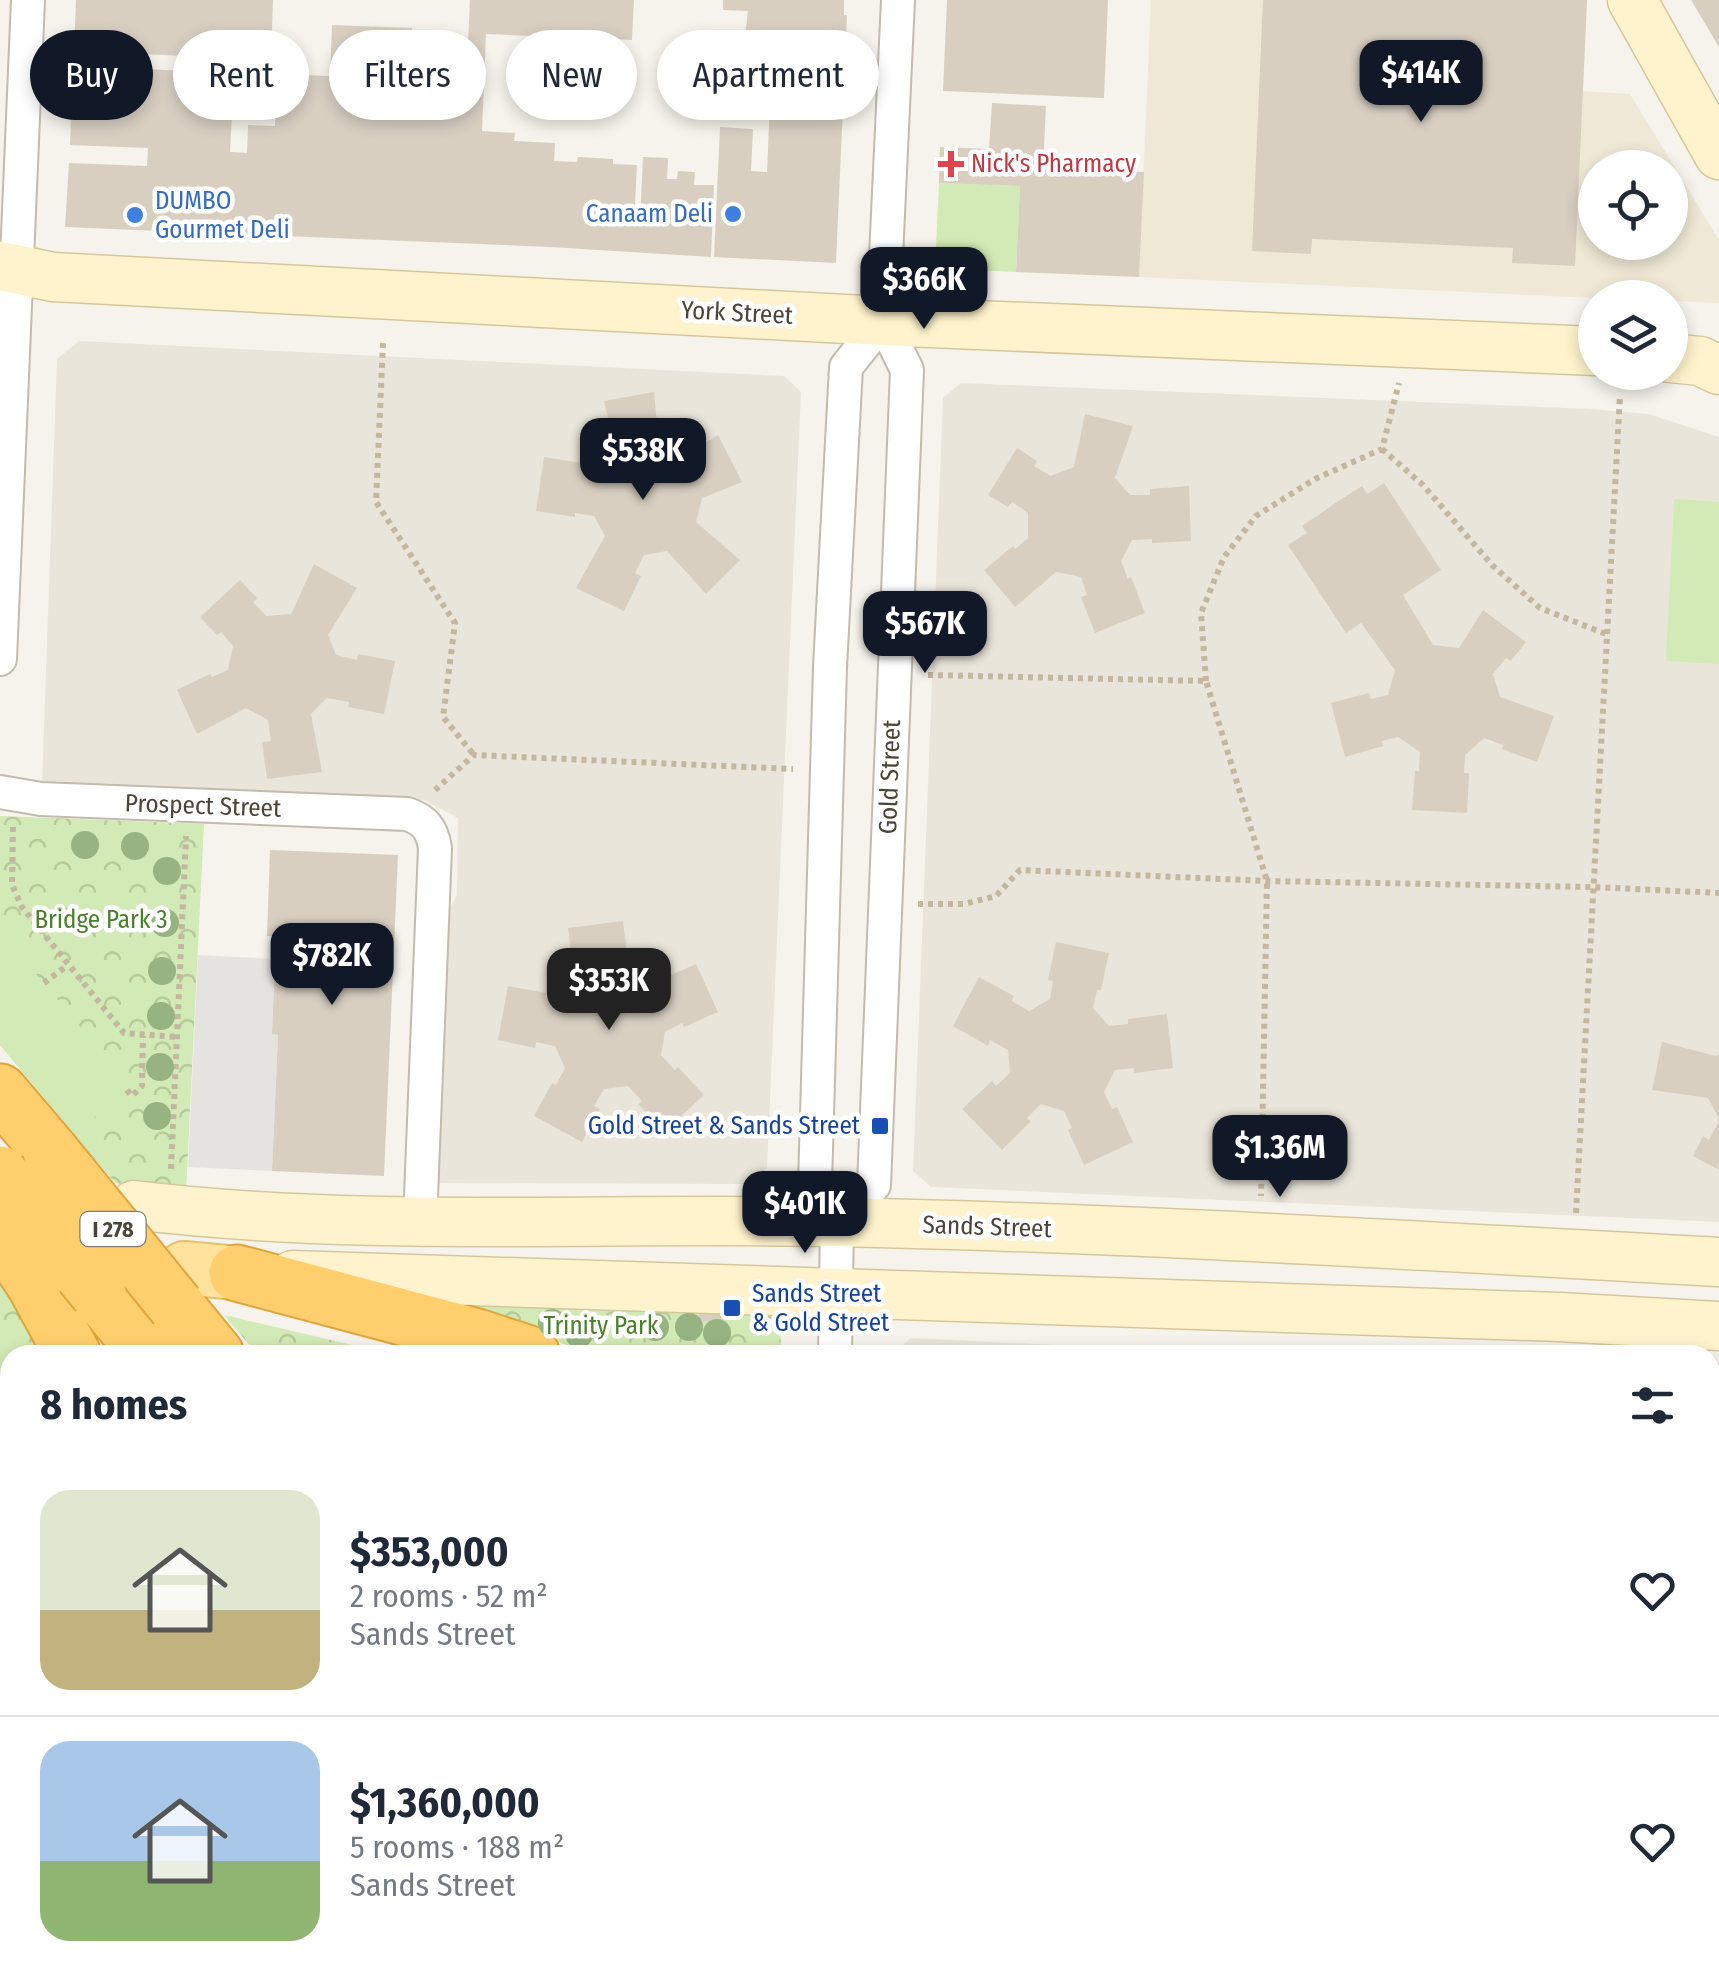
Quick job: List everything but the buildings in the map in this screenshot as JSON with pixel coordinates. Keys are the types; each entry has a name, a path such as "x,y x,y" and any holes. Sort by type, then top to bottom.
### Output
{"highway":[{"name":"I 278","path":"0,1092 50,1152 180,1287 211,1345"},
{"name":"I 278","path":"0,1174 141,1345"},
{"path":"0,1233 34,1283 68,1345"},
{"path":"237,1273 501,1345"}],"main road":[{"path":"1632,0 1719,155"},
{"name":"York Street","path":"8,268 53,277 884,321 1578,350"},
{"path":"1688,360 1719,370"},
{"name":"Sands Street","path":"152,1191 236,1216 420,1221 837,1222 1260,1238 1719,1262"},
{"path":"180,1287 237,1273 1559,1316 1719,1326"}],"street":[{"path":"0,659 8,268 28,0"},
{"name":"Gold Street","path":"837,1222 874,1185 908,370 884,321 898,0"},
{"path":"835,1345 837,1222 814,1184 830,667 846,367 884,321"},
{"name":"Prospect Street","path":"0,792 41,800 408,814"},
{"path":"408,814 429,826 436,848 420,1221"}],"path":[{"path":"384,343 376,502 454,623 443,717 474,755"},
{"path":"1382,449 1399,382"},
{"path":"1574,1254 1620,395"},
{"path":"1382,449 1423,484 1492,565 1540,608 1606,634"},
{"path":"1260,1238 1268,881 1206,681 1201,613 1224,557 1256,516 1314,479 1382,449"},
{"path":"921,675 1206,681"},
{"path":"408,814 474,755 806,770"},
{"path":"13,828 15,896 114,1024 124,1033 177,1037"},
{"path":"152,1191 177,1037 186,835"},
{"path":"0,866 12,867"},
{"path":"912,904 964,904 996,896 1020,870 1719,893"},
{"path":"44,983 68,965"},
{"path":"127,1090 132,1096 142,1086 143,1036"}],"shaded area":[{"path":"1151,0 1587,0 1583,91 1630,94 1664,150 1578,150 1578,260 1688,260 1688,189 1719,240 1719,303 1688,302 1688,280 1578,280 1578,297 1139,277"},
{"path":"79,341 784,376 801,392 767,1168 749,1184 439,1183 449,911 457,895 458,818 424,800 42,785 57,359"},
{"path":"961,383 1590,409 1649,414 1719,437 1719,1222 931,1187 913,1171 943,398"},
{"path":"198,955 275,959 272,1034 278,1035 272,1171 188,1167"},
{"path":"911,1338 1056,1345 903,1345"}],"green space":[{"path":"939,183 1020,186 1016,272 935,268"},
{"path":"1674,499 1719,502 1719,664 1666,661"},
{"name":"Bridge Park 3","path":"0,816 204,824 186,1192 115,1183 0,1045"},
{"path":"0,931 131,1087 75,1134 0,1045"},
{"path":"0,1267 46,1345 0,1345"},
{"name":"Trinity Park","path":"415,1293 774,1312 781,1345 567,1345"},
{"path":"224,1315 352,1345 250,1345"}],"place":[{"name":"Nick's Pharmacy","path":"951,164"},
{"name":"Canaam Deli","path":"733,214"},
{"name":"DUMBO Gourmet Deli","path":"135,215"},
{"name":"Gold Street & Sands Street","path":"880,1126"},
{"name":"Sands Street & Gold Street","path":"732,1308"}]}
